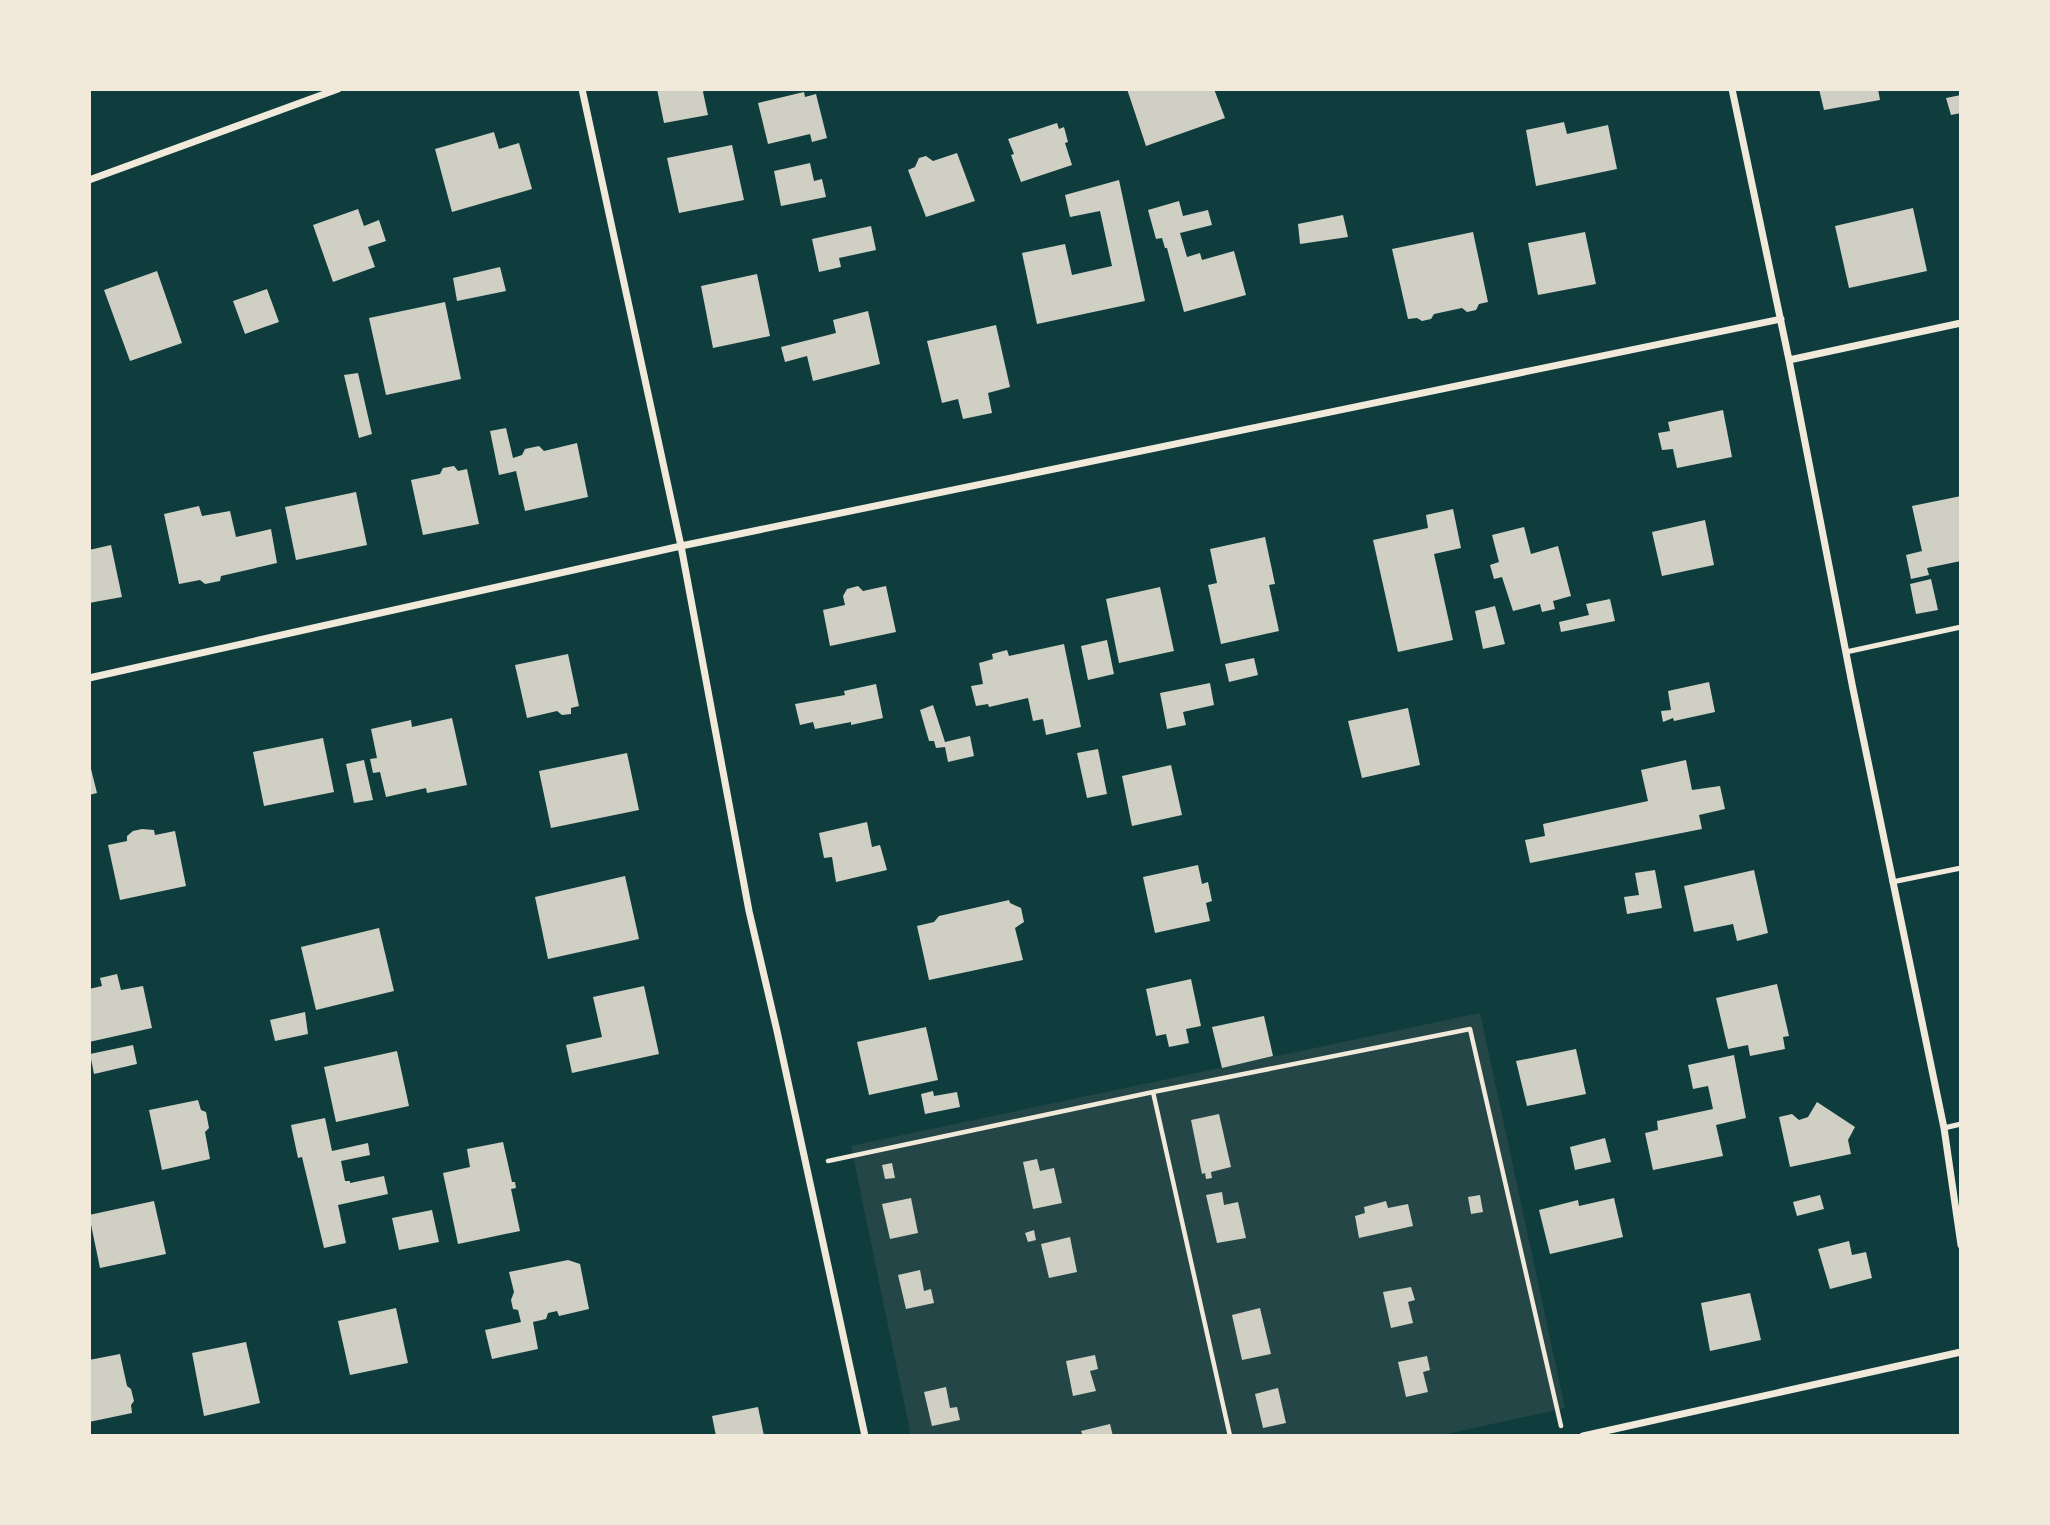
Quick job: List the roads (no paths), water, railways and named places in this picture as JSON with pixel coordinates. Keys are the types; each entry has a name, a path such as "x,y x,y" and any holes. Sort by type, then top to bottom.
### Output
{"street":[{"path":"89,180 338,89"},
{"path":"582,89 681,547 749,911 865,1436"},
{"path":"1732,89 1944,1128 1961,1245"},
{"path":"89,678 681,547 1781,319"},
{"path":"1789,360 1961,323"},
{"path":"1583,1436 1961,1352"}],"lane":[{"path":"1846,652 1961,627"},
{"path":"1892,882 1961,868"},
{"path":"1944,1128 1961,1124"}]}
